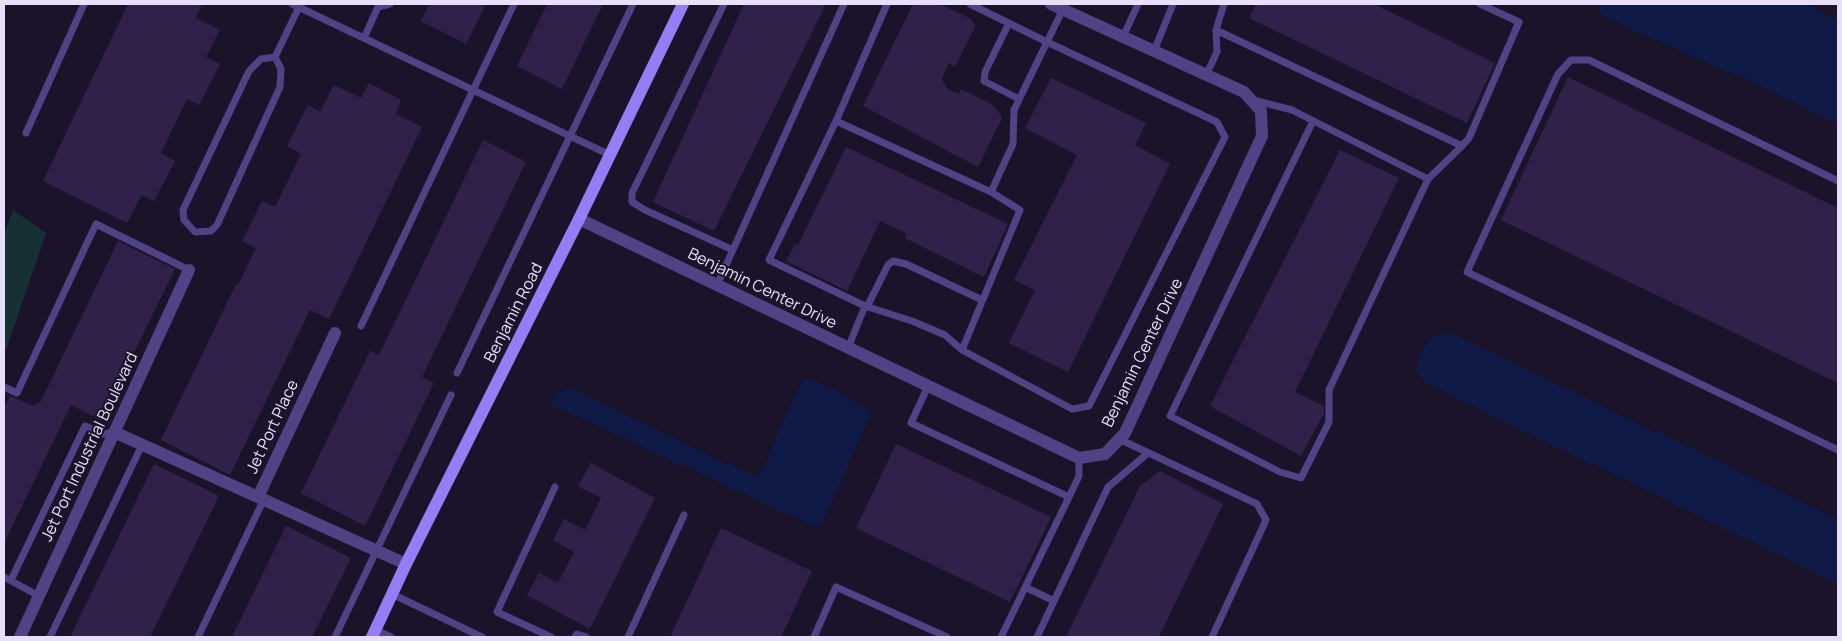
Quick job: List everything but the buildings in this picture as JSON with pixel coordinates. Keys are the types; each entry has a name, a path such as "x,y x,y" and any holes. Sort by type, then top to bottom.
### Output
{"street":[{"name":"Benjamin Road","path":"374,634 406,564 579,219 683,4"},
{"name":"Benjamin Center Drive","path":"579,219 1079,458 1105,454 1125,434 1262,136 1261,111 1244,92 1051,4"},
{"name":"Jet Port Industrial Boulevard","path":"20,637 189,270"},
{"name":"Jet Port Place","path":"336,333 261,498 406,564"},
{"path":"114,432 261,498"}],"lane":[{"path":"26,133 84,4"},
{"path":"364,38 377,6 390,4"},
{"path":"361,326 471,90 514,4"},
{"path":"457,373 633,4"},
{"path":"724,4 632,193 632,202 645,210 733,250"},
{"path":"717,285 844,4"},
{"path":"887,4 836,121 770,260 866,306 912,321 945,335 962,350 1072,409 1089,406 1225,137 1217,122 970,4"},
{"path":"1123,37 1138,4"},
{"path":"1154,51 1173,4"},
{"path":"1206,75 1217,52 1216,30 1224,4"},
{"path":"1314,121 1170,416 1272,468 1301,478 1329,422 1329,390 1428,178 1469,138 1519,22 1480,4"},
{"path":"275,57 261,59 249,72 183,210 184,220 195,232 211,231 217,226 280,86 281,69 275,57 295,5 610,156"},
{"path":"991,192 1013,144 1014,110 1063,9"},
{"path":"1010,23 985,72 984,81 1019,99"},
{"path":"1216,30 1462,146"},
{"path":"1838,181 1588,60 1572,60 1558,74 1467,272 1838,450"},
{"path":"1250,99 1292,110 1428,178"},
{"path":"836,121 991,192 1020,210 962,350"},
{"path":"4,387 17,393 96,224 189,270"},
{"path":"848,348 866,306 888,265 893,261 906,264 982,300"},
{"path":"928,386 911,423 1069,498"},
{"path":"335,637 451,396"},
{"path":"39,596 7,579 85,426 104,434 114,432"},
{"path":"1119,440 1257,504 1266,520 1212,637"},
{"path":"50,637 142,445"},
{"path":"1037,637 1108,487 1148,453"},
{"path":"1001,637 1079,476 1079,458"},
{"path":"551,637 497,612 555,486"},
{"path":"198,637 261,498"},
{"path":"628,637 684,515"},
{"path":"814,637 836,587 947,637"},
{"path":"1025,587 1054,601"},
{"path":"392,594 482,637"},
{"path":"374,634 391,637"},
{"path":"575,637 577,634 586,637"}],"green space":[{"path":"13,210 46,233 6,350 4,350 4,234"}],"water":[{"path":"1599,4 1809,4 1828,17 1838,19 1838,124 1741,77 1605,17 1599,9"},
{"path":"1452,334 1838,519 1838,584 1424,381 1416,370 1421,352 1433,336"},
{"path":"807,377 850,398 869,410 870,416 823,522 815,527 550,404 556,393 570,388 749,474 757,476 761,472 800,385"}]}
